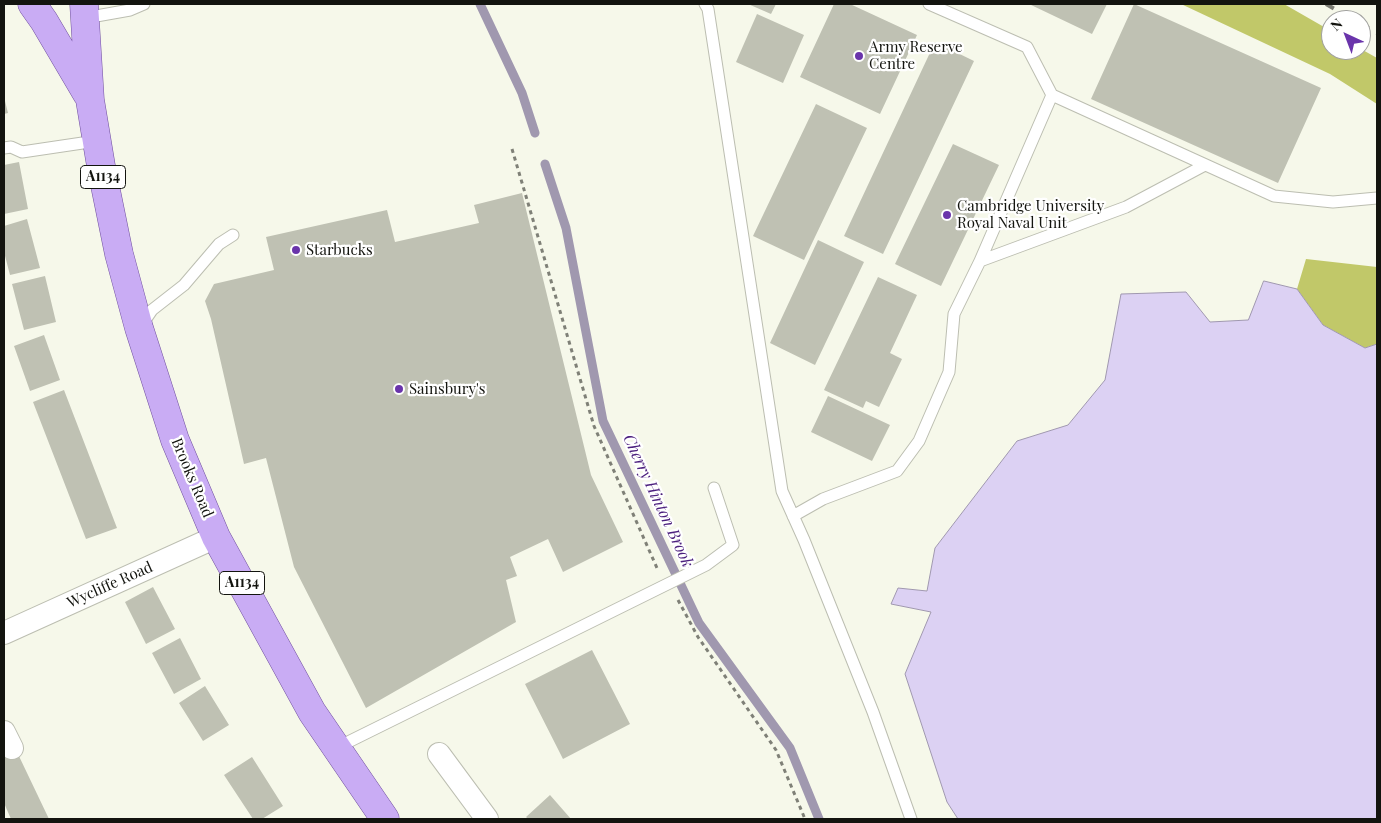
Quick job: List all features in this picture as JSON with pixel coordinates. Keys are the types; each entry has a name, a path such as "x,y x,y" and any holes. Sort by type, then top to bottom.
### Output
{"main road":[{"name":"Brooks Road","path":"32,4 90,100"},
{"name":"Brooks Road","path":"84,11 90,100 96,141 119,254 139,328 175,440 216,537 312,712 385,819"}],"street":[{"name":"Wycliffe Road","path":"4,633 216,537"},
{"path":"439,754 487,819"}],"lane":[{"path":"84,11 130,10 144,4"},
{"path":"705,4 708,9 782,491 873,712 910,819"},
{"path":"929,4 1027,47 1052,96 1274,196 1333,202 1377,198"},
{"path":"793,516 823,499 897,471 920,441 949,372 954,314 980,261 1052,96"},
{"path":"4,148 12,146 22,152 96,141"},
{"path":"980,261 1126,207 1205,165"},
{"path":"139,328 152,310 184,284 219,244 233,235"},
{"path":"336,748 706,565 733,545 714,488"}],"path":[{"path":"512,149 594,426 668,583 698,637 776,750 805,819"}],"green space":[{"path":"1181,4 1284,4 1321,25 1321,60 1371,60 1371,55 1377,58 1377,104 1330,74"},
{"path":"1306,259 1377,267 1377,344 1365,348 1323,325 1297,289"}],"shaded area":[{"path":"1264,281 1297,289 1323,325 1365,348 1377,344 1377,819 958,819 947,802 905,674 931,612 891,604 898,588 927,591 935,548 1017,441 1068,425 1105,380 1121,294 1186,292 1210,322 1248,320"}],"building":[{"path":"748,4 776,4 771,14"},
{"name":"Army Reserve Centre","path":"834,4 850,4 917,35 880,114 800,77"},
{"path":"1029,4 1107,4 1092,34"},
{"path":"1134,4 1321,88 1278,183 1091,99"},
{"path":"757,14 804,35 783,83 736,62"},
{"path":"935,42 974,61 883,254 844,236"},
{"path":"4,97 8,113 4,114"},
{"path":"816,104 867,128 804,260 753,236"},
{"name":"Cambridge University Royal Naval Unit","path":"953,144 999,165 941,286 895,264"},
{"path":"19,162 28,209 4,214 4,165"},
{"name":"Sainsbury's","path":"522,193 591,475 623,542 563,572 548,539 510,557 517,576 506,580 516,622 366,708 294,567 266,458 244,464 211,319 205,301 214,284 274,270 266,237 387,210 395,242 479,223 474,205"},
{"path":"27,219 40,268 10,275 4,252 4,226"},
{"path":"818,240 864,262 815,365 770,343"},
{"path":"45,276 56,322 24,330 12,284"},
{"path":"878,277 917,295 890,353 902,359 879,407 866,401 863,408 824,390"},
{"path":"44,335 60,380 30,391 14,346"},
{"path":"64,390 117,528 86,539 33,402"},
{"path":"828,396 890,425 872,461 811,432"},
{"path":"153,587 175,629 146,644 125,602"},
{"path":"180,638 201,679 174,694 152,653"},
{"path":"592,650 630,724 563,759 525,684"},
{"path":"205,686 229,725 203,741 179,703"},
{"path":"17,752 49,819 11,819 4,803 4,758"},
{"path":"252,757 283,806 262,819 253,819 224,775"},
{"path":"550,795 571,819 528,819 526,817"}],"waterway":[{"name":"Cherry Hinton Brook","path":"480,4 522,93 535,133"},
{"name":"Cherry Hinton Brook","path":"545,164 566,228 603,421 699,623 790,748 819,819"}],"railway":[{"path":"1326,4 1336,10"},
{"path":"1371,30 1377,33"}],"place":[{"name":"Army Reserve Centre","path":"859,56"},
{"name":"Cambridge University Royal Naval Unit","path":"947,215"},
{"name":"Starbucks","path":"296,250"},
{"name":"Sainsbury's","path":"399,389"}]}
